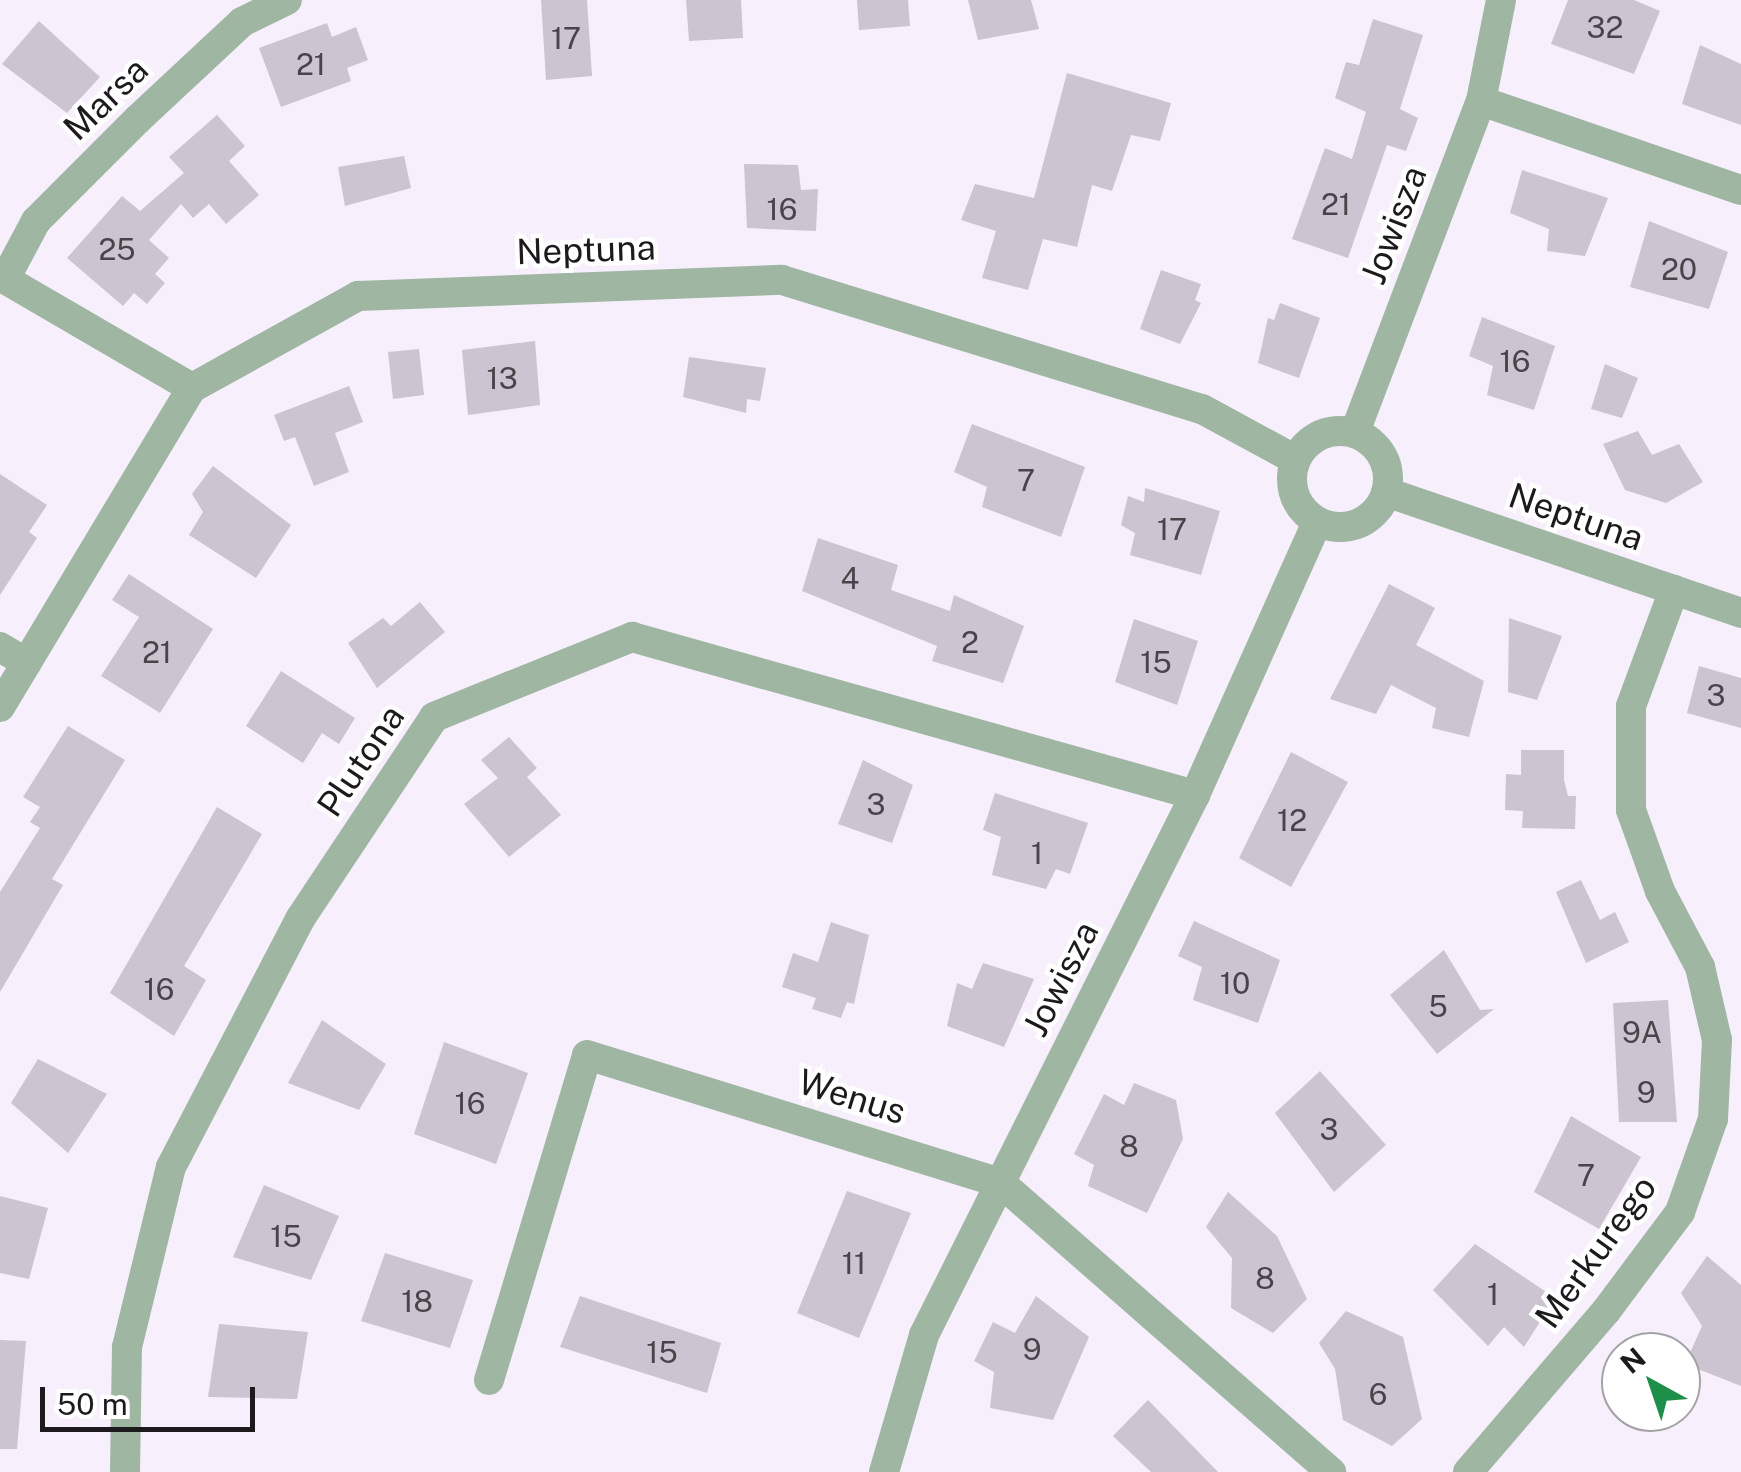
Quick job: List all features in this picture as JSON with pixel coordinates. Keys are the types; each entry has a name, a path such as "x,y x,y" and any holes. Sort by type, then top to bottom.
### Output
{"street":[{"name":"Marsa","path":"192,388 2,281 36,220 125,132 242,22 287,0"},
{"name":"Jowisza","path":"1355,432 1481,102 1502,0"},
{"path":"1481,102 1741,190"},
{"name":"Neptuna","path":"0,708 192,388 358,296 782,280 1202,409 1294,459"},
{"path":"1331,430 1355,432 1383,456 1386,492 1376,512 1359,524 1317,522 1293,495 1294,459 1309,440 1331,430"},
{"name":"Neptuna","path":"1386,492 1741,612"},
{"name":"Jowisza","path":"884,1472 924,1334 1195,795 1317,522"},
{"name":"Merkurego","path":"1468,1472 1606,1310 1680,1212 1712,1119 1717,1040 1700,967 1660,891 1631,810 1631,706 1674,590"},
{"name":"Plutona","path":"125,1472 127,1348 171,1168 300,919 434,718 632,637 1195,795"},
{"path":"0,647 26,663"},
{"name":"Wenus","path":"490,1380 587,1054 1000,1183 1331,1472"}],"building":[{"path":"541,0 587,0 592,76 546,80"},
{"path":"686,0 741,0 743,38 689,41"},
{"path":"857,0 908,0 910,26 859,30"},
{"path":"968,0 1031,0 1039,29 978,40"},
{"path":"1568,0 1634,0 1660,11 1634,74 1551,44"},
{"path":"1373,19 1423,35 1400,109 1418,118 1406,151 1387,145 1348,258 1292,239 1325,148 1352,159 1366,112 1335,98 1346,62 1359,65"},
{"path":"39,21 100,77 67,113 2,64"},
{"path":"327,23 332,37 356,27 368,60 347,68 351,81 281,107 259,48"},
{"path":"1700,45 1741,64 1741,125 1682,104"},
{"path":"1067,73 1171,103 1160,141 1131,135 1112,191 1092,185 1077,247 1043,239 1028,290 982,278 996,231 961,220 975,184 1034,198"},
{"path":"217,115 245,146 229,161 259,195 226,224 209,204 193,218 181,204 149,240 169,258 155,274 165,283 147,304 134,293 123,306 67,258 122,196 140,211 184,173 169,157"},
{"path":"404,156 411,188 345,206 338,167"},
{"path":"744,164 798,165 801,190 818,189 816,231 747,228"},
{"path":"1522,170 1608,198 1585,256 1547,251 1549,229 1510,213"},
{"path":"1649,221 1728,252 1709,309 1630,287"},
{"path":"1161,270 1201,284 1195,300 1201,303 1180,344 1140,329"},
{"path":"1280,303 1320,318 1299,378 1258,363 1268,318 1274,320"},
{"path":"1482,317 1555,346 1534,410 1487,395 1493,366 1469,356"},
{"path":"535,341 540,405 468,415 462,350"},
{"path":"419,349 424,395 393,399 388,352"},
{"path":"689,357 766,368 760,401 747,399 746,413 683,397"},
{"path":"1605,364 1638,378 1622,418 1591,409"},
{"path":"349,386 363,422 335,433 349,472 314,486 295,437 284,441 274,415"},
{"path":"972,424 1085,467 1061,537 982,507 987,487 954,472"},
{"path":"1638,431 1652,455 1679,444 1703,482 1666,503 1625,490 1603,444"},
{"path":"213,466 291,525 256,578 189,535 203,512 192,494"},
{"path":"0,474 47,505 29,532 37,538 0,595"},
{"path":"1145,488 1220,511 1201,575 1130,555 1135,533 1121,525 1128,496 1144,502"},
{"path":"818,538 898,565 891,590 950,611 954,595 1024,626 1003,683 932,661 937,646 802,591"},
{"path":"129,574 213,629 160,713 101,676 139,617 112,600"},
{"path":"1389,584 1435,608 1416,645 1484,681 1469,737 1432,728 1436,708 1391,685 1376,714 1330,699"},
{"path":"420,602 445,632 377,688 348,643 383,618 391,626"},
{"path":"1509,618 1562,636 1537,700 1508,692"},
{"path":"1134,619 1198,641 1177,705 1115,682"},
{"path":"1699,666 1741,678 1741,728 1687,713"},
{"path":"281,671 355,718 339,744 322,733 303,763 246,726"},
{"path":"68,726 125,760 52,879 63,885 0,992 0,892 40,828 30,822 40,807 23,797"},
{"path":"509,737 537,768 527,777 561,815 509,857 464,804 498,778 481,760"},
{"path":"1521,750 1564,750 1568,796 1576,796 1575,829 1522,828 1523,811 1505,810 1506,774 1521,775"},
{"path":"1291,752 1348,782 1291,887 1239,858"},
{"path":"863,760 913,785 892,843 838,824"},
{"path":"995,793 1088,823 1070,874 1056,869 1046,889 992,875 1001,837 983,830"},
{"path":"217,807 262,834 184,966 206,980 174,1036 110,993"},
{"path":"1581,880 1600,920 1615,912 1629,942 1586,963 1556,892"},
{"path":"1194,921 1280,960 1258,1023 1193,1000 1202,967 1178,956"},
{"path":"831,922 869,935 854,1004 847,1002 841,1018 812,1009 816,998 782,987 793,953 818,962"},
{"path":"1444,950 1480,1010 1494,1009 1437,1054 1390,995"},
{"path":"983,963 1034,979 1004,1047 947,1026 957,983 972,989"},
{"path":"1668,1000 1677,1122 1619,1122 1613,1003"},
{"path":"322,1020 386,1064 359,1110 288,1083"},
{"path":"444,1042 528,1073 496,1164 414,1134"},
{"path":"38,1059 107,1094 68,1153 11,1103"},
{"path":"1320,1071 1386,1145 1334,1192 1275,1113"},
{"path":"1134,1083 1176,1100 1183,1139 1147,1213 1088,1186 1094,1165 1074,1154 1104,1094 1124,1105"},
{"path":"1571,1116 1641,1157 1599,1229 1534,1192"},
{"path":"264,1185 339,1216 311,1280 233,1257"},
{"path":"847,1191 911,1213 859,1338 797,1313"},
{"path":"1228,1192 1277,1236 1307,1299 1273,1333 1231,1308 1232,1258 1206,1227"},
{"path":"0,1196 48,1208 29,1279 0,1273"},
{"path":"1475,1244 1555,1298 1524,1347 1504,1327 1488,1346 1433,1290"},
{"path":"385,1253 473,1280 450,1348 361,1321"},
{"path":"1707,1256 1741,1285 1741,1386 1701,1370 1702,1326 1681,1293"},
{"path":"580,1296 721,1343 707,1393 560,1347"},
{"path":"1036,1296 1089,1337 1053,1420 990,1408 994,1372 974,1361 993,1322 1015,1333"},
{"path":"1346,1311 1403,1337 1422,1419 1392,1446 1343,1420 1335,1369 1319,1343"},
{"path":"219,1324 308,1332 297,1399 208,1397"},
{"path":"0,1340 26,1341 17,1449 0,1449"},
{"path":"1148,1400 1218,1472 1151,1472 1113,1436"}]}
